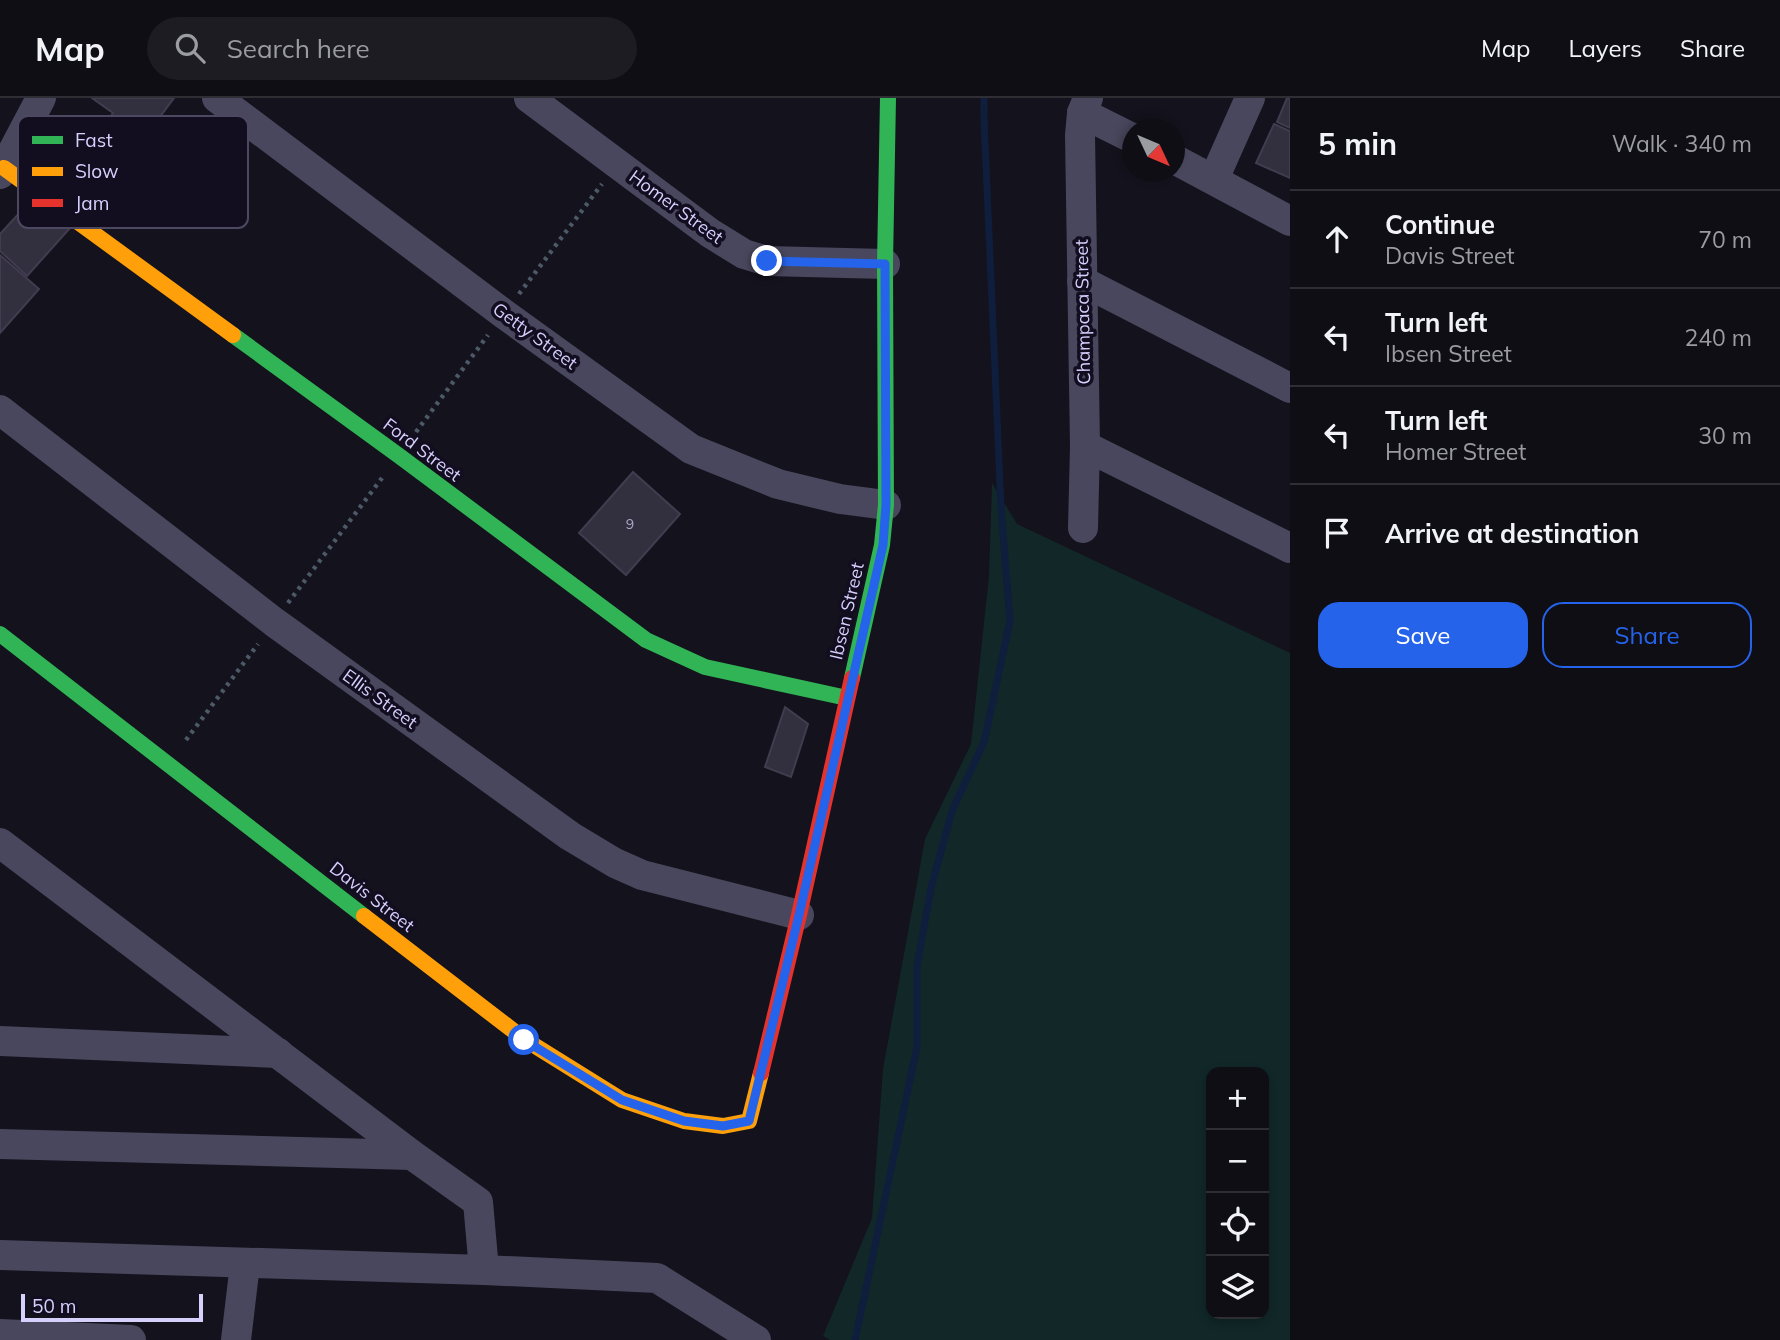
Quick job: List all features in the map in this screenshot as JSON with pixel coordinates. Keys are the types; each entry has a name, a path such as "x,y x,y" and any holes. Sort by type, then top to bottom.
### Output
{"street":[{"path":"31,116 41,98"},
{"name":"Getty Street","path":"217,98 241,116"},
{"name":"Homer Street","path":"529,98 710,233 744,254 767,261 885,264"},
{"name":"Ibsen Street","path":"749,1121 883,545 886,505 885,264 888,98"},
{"path":"1214,179 1250,98"},
{"path":"1085,105 1122,131"},
{"name":"Champaca Street","path":"1083,528 1080,135 1085,105"},
{"name":"Getty Street","path":"248,121 504,314 691,449 778,484 840,499 886,505"},
{"path":"2,171 18,141"},
{"path":"1185,164 1290,221"},
{"name":"Ford Street","path":"2,171 18,183"},
{"name":"Ford Street","path":"81,228 398,456 646,640 705,667 847,698"},
{"path":"1082,281 1290,388"},
{"name":"Ellis Street","path":"0,410 274,622 570,836 615,863 642,875 799,915"},
{"path":"1084,446 1290,548"},
{"name":"Davis Street","path":"0,634 524,1040 622,1100 684,1121 723,1126 749,1121"},
{"path":"0,843 478,1202 484,1270"},
{"path":"0,1041 278,1053"},
{"path":"0,1144 412,1155"},
{"path":"0,1255 657,1278 756,1340"},
{"path":"236,1340 245,1264"},
{"path":"0,1334 117,1339"}],"green space":[{"path":"992,483 1017,524 1290,653 1290,1340 830,1340 823,1336 872,1218 883,1069 925,839 971,744 989,576"}],"building":[{"path":"92,98 174,98 161,116 111,116 113,113"},
{"path":"1287,98 1290,98 1290,128 1277,122"},
{"path":"1274,124 1290,131 1290,178 1256,163"},
{"path":"18,214 18,228 70,228 27,276 0,251 0,234"},
{"path":"0,255 39,289 0,333"},
{"path":"633,472 680,514 626,575 579,533"},
{"path":"785,707 808,724 791,777 765,767"}],"waterway":[{"path":"855,1340 917,1047 917,966 931,888 952,811 984,742 1010,621 1001,508 984,98"}],"traffic: fast":[{"path":"852,678 882,545 886,505 885,264 888,98"},
{"path":"233,335 646,640 705,667 847,698"},
{"path":"0,634 364,916"}],"traffic: slow":[{"path":"4,168 18,178"},
{"path":"86,228 233,335"},
{"path":"364,916 524,1039 622,1100 684,1121 723,1126 749,1121 761,1073"}],"traffic: jam":[{"path":"761,1073 852,678"}],"route":[{"path":"524,1040 622,1100 684,1121 723,1126 749,1121 883,545 886,505 885,264 767,261"}]}
